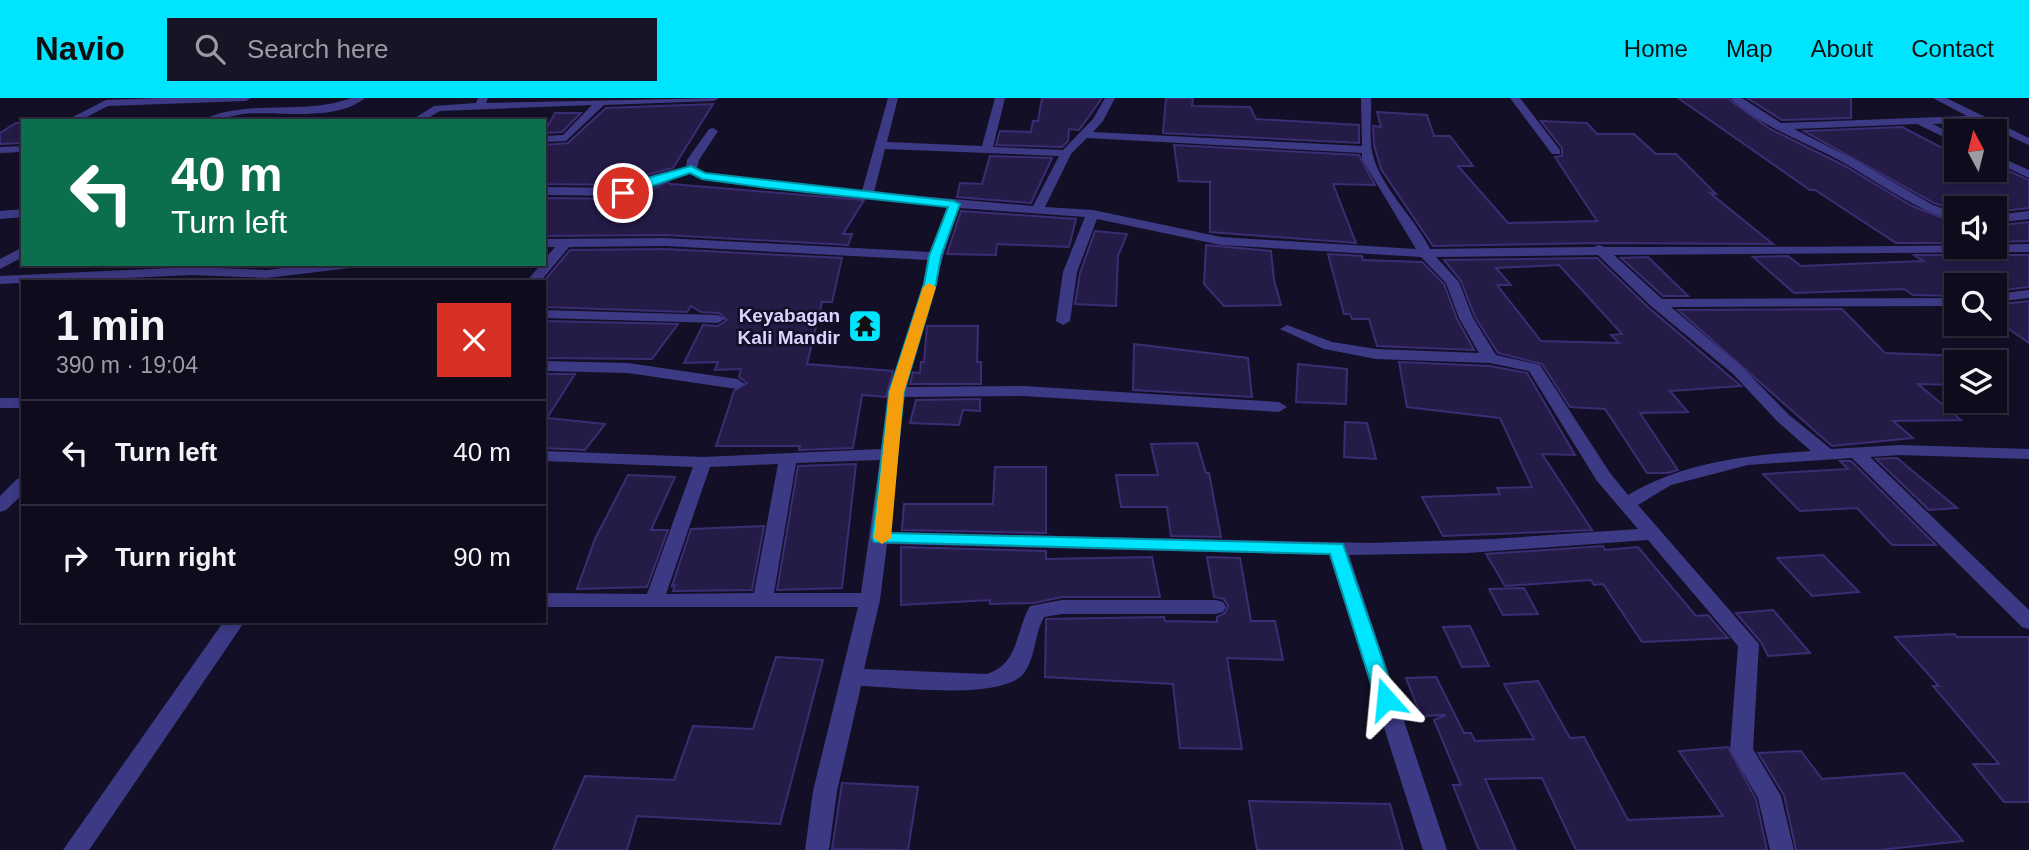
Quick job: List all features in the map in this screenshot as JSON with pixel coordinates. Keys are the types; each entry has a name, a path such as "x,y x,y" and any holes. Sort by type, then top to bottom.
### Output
{"street":[{"path":"211,119 229,111 246,98"},
{"path":"74,119 106,103 246,98"},
{"path":"229,111 331,106 360,98"},
{"path":"417,119 426,112 438,108 482,102 714,98"},
{"path":"867,195 893,98"},
{"path":"988,150 1000,98"},
{"path":"1038,209 1066,153 1098,121 1110,98"},
{"path":"1366,98 1368,159 1398,211 1416,233 1425,253 1452,282 1466,318 1490,358"},
{"path":"1515,98 1556,152"},
{"path":"1735,98 1779,126 1849,161 1929,208 1944,213"},
{"path":"1938,98 1982,119"},
{"path":"546,139 566,138 601,102"},
{"path":"1779,126 1944,120"},
{"path":"1919,121 1944,133"},
{"path":"691,169 693,160 713,131"},
{"path":"2007,131 2029,142"},
{"path":"1084,135 1366,150"},
{"path":"880,145 1066,153"},
{"path":"0,150 21,149"},
{"path":"2007,164 2029,174"},
{"path":"546,191 632,192 651,180 691,169 702,176 867,195 1093,214 1221,241 1425,253 1599,249 1896,252 2029,248"},
{"path":"817,850 825,791 870,600 897,392 930,284 935,256 954,204"},
{"path":"0,215 21,214"},
{"path":"1063,321 1070,272 1093,214"},
{"path":"2007,218 2029,215"},
{"path":"535,280 566,242"},
{"path":"546,243 666,242 935,256"},
{"path":"1599,249 1656,303 1738,371 1783,418 1826,454"},
{"path":"0,265 21,252"},
{"path":"0,280 191,271 261,278 337,266"},
{"path":"2007,297 2029,294"},
{"path":"1656,303 1944,302"},
{"path":"546,314 718,319"},
{"path":"1286,329 1329,346 1376,354 1490,358 1535,368 1603,477 1749,643 1741,750 1769,796 1782,850"},
{"path":"546,366 628,368 737,384"},
{"path":"897,392 1023,391 1279,407"},
{"path":"0,403 21,403"},
{"path":"1626,505 1665,481 1748,460 1900,450 2029,454"},
{"path":"1856,453 2029,622"},
{"path":"546,456 703,462 890,454"},
{"path":"762,601 788,458"},
{"path":"654,601 703,462"},
{"path":"0,506 21,485"},
{"path":"880,538 1337,549 1442,548 1651,534"},
{"path":"1337,549 1435,850"},
{"path":"546,600 870,600"},
{"path":"853,677 986,682 1006,679 1018,669 1031,620 1037,611 1062,607 1216,607"},
{"path":"75,850 234,623"}],"building":[{"path":"1042,98 1102,98 1079,130 1069,129 1068,141 1062,147 996,145 1000,131 1031,132 1033,121 1038,121"},
{"path":"1166,98 1193,98 1192,106 1250,107 1256,119 1359,125 1359,143 1163,133"},
{"path":"1678,98 1727,98 1770,129 1845,166 1912,206 1944,218 1944,243 1896,243 1815,190 1810,190"},
{"path":"1747,98 1851,98 1851,118 1782,120"},
{"path":"713,104 673,168 646,175 628,185 546,184 546,145 568,143 606,108"},
{"path":"1377,112 1427,115 1434,136 1450,136 1473,166 1458,166 1508,223 1597,221 1555,157 1562,156 1562,148 1541,121 1587,123 1597,134 1634,134 1656,154 1676,154 1716,194 1710,193 1773,244 1433,246 1381,169 1374,145 1373,126 1381,127"},
{"path":"555,113 581,113 562,132 546,133"},
{"path":"16,123 21,123 21,143 0,144 0,133"},
{"path":"1902,127 1944,149 1944,182 2007,182 2007,170 2029,180 2029,208 2007,211 2007,196 1944,196 1944,206 1934,203 1804,131"},
{"path":"1174,145 1359,155 1375,185 1333,184 1356,243 1210,232 1210,182 1179,181"},
{"path":"990,156 1052,158 1031,203 957,197 960,183 982,184"},
{"path":"667,182 864,200 843,234 852,234 848,245 665,235 546,236 546,198 632,199"},
{"path":"961,211 1076,219 1069,247 997,244 996,255 947,254"},
{"path":"2029,222 2029,241 2007,242 2007,225"},
{"path":"1095,231 1127,234 1118,256 1116,306 1075,304 1080,273"},
{"path":"1206,245 1271,251 1274,280 1281,305 1224,306 1204,284"},
{"path":"665,249 842,258 832,302 822,302 807,364 893,371 886,397 862,395 853,448 799,450 800,446 716,446 734,391 747,383 739,377 741,369 715,370 718,362 684,363 703,325 718,326 727,320 719,313 701,312 691,306 687,312 546,307 545,280 570,250"},
{"path":"1328,254 1362,256 1363,260 1422,262 1444,284 1457,319 1474,350 1377,346 1369,319 1352,319 1350,314 1344,314"},
{"path":"1914,255 1944,255 1944,259 2007,259 2007,255 2029,255 2029,287 2007,290 2007,273 1944,273 1944,296 1913,295 1904,289 1794,293 1753,257 1788,256 1801,266 1923,261"},
{"path":"1648,257 1688,296 1663,296 1621,258"},
{"path":"1597,258 1649,308 1741,386 1670,391 1688,412 1640,413 1678,470 1647,473 1605,409 1570,407 1542,364 1498,353 1475,317 1461,281 1444,260","holes":["1559,265 1622,334 1611,335 1619,343 1541,341 1497,285 1511,285 1496,268"]},
{"path":"2029,301 2029,343 2007,328 2007,304"},
{"path":"1842,309 1885,353 1944,355 1944,385 1918,384 1944,406 1944,413 1953,413 1961,420 1893,421 1913,438 1832,446 1678,310"},
{"path":"546,321 678,324 652,359 546,358"},
{"path":"927,326 978,326 977,362 981,362 981,384 910,384 913,372 920,373 921,362 924,362"},
{"path":"1134,344 1248,358 1252,397 1133,390"},
{"path":"1399,362 1490,366 1527,373 1575,455 1542,454 1592,530 1443,536 1422,497 1500,494 1497,488 1532,487 1500,418 1407,407"},
{"path":"1298,364 1347,369 1346,404 1296,402"},
{"path":"546,374 575,374 547,418 605,424 585,450 546,448"},
{"path":"980,399 980,411 963,410 959,425 910,423 916,400"},
{"path":"1345,422 1367,423 1376,459 1344,457"},
{"path":"1197,443 1206,473 1209,473 1221,537 1171,536 1167,507 1121,507 1116,475 1158,475 1151,444"},
{"path":"1897,458 1957,508 1929,510 1876,459"},
{"path":"1840,461 1851,461 1936,545 1892,545 1857,508 1800,511 1763,474 1848,469"},
{"path":"856,464 842,588 777,590 798,466"},
{"path":"995,467 1046,467 1046,533 902,530 904,504 993,504"},
{"path":"628,475 675,477 651,530 668,530 647,587 577,589 595,539"},
{"path":"764,526 752,590 673,591 675,585 672,586 691,529"},
{"path":"1603,546 1605,550 1638,547 1696,616 1708,615 1728,638 1642,642 1603,584 1594,585 1591,580 1505,586 1486,554"},
{"path":"901,547 1046,551 1046,559 1152,557 1160,597 1062,597 1034,603 990,604 990,600 901,605"},
{"path":"1823,555 1859,592 1812,596 1777,558"},
{"path":"1207,557 1240,558 1251,621 1275,621 1283,660 1227,658 1242,749 1180,748 1173,684 1045,677 1046,619 1164,617 1165,621 1217,622 1217,617 1225,613 1228,606 1224,599 1214,597"},
{"path":"1524,588 1538,614 1503,615 1489,589"},
{"path":"1773,610 1810,653 1768,656 1761,642 1736,613"},
{"path":"1470,626 1489,666 1462,667 1443,627"},
{"path":"1954,634 1957,637 2029,637 2029,802 2004,802 1973,764 1999,764 1933,686 1939,686 1895,637"},
{"path":"776,657 823,660 780,824 637,816 627,850 553,850 585,776 674,780 693,726 753,729"},
{"path":"1436,677 1464,733 1471,733 1475,741 1534,739 1504,684 1538,681 1570,738 1584,737 1628,820 1723,816 1679,751 1728,747 1756,799 1767,850 1576,850 1542,778 1485,779 1516,850 1479,850 1453,785 1461,785 1434,720 1446,715 1421,716 1406,678"},
{"path":"1801,751 1822,779 1904,773 1963,841 1879,850 1796,850 1784,795 1758,753"},
{"path":"842,783 918,787 908,850 832,849"},
{"path":"1249,801 1390,804 1403,850 1257,850"}],"slow traffic":[{"path":"882,538 897,392 929,287"}],"place":[{"name":"Keyabagan Kali Mandir","path":"865,326"}],"route":[{"path":"623,193 637,190 651,180 691,169 702,176 768,185 954,204 935,256 930,284 897,392 880,538 1337,549 1386,699"}]}
